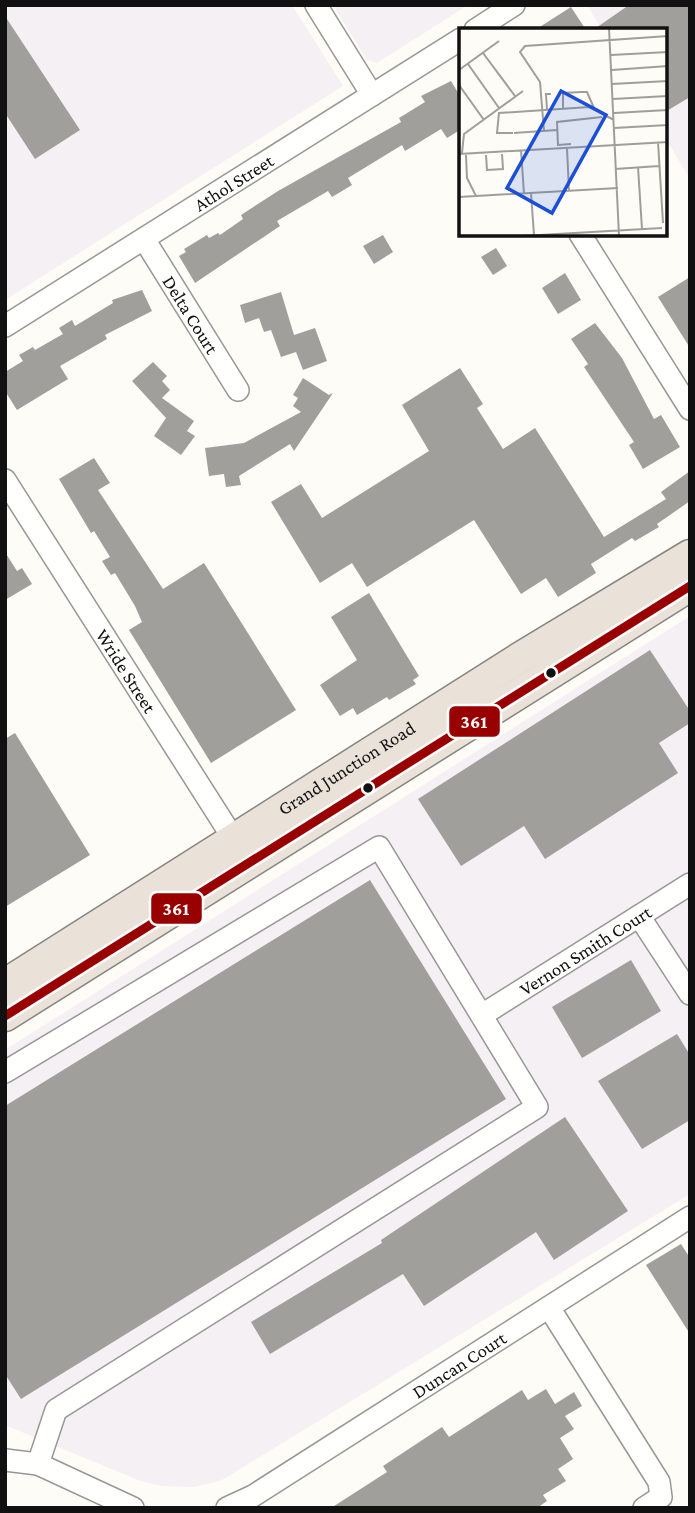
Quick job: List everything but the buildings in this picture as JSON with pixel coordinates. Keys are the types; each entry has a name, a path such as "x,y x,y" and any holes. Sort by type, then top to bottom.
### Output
{"highway":[{"name":"Grand Junction Road","path":"10,991 683,581"}],"street":[{"path":"316,5 372,95"},
{"name":"Athol Street","path":"479,28 514,5"},
{"name":"Athol Street","path":"5,326 459,41"},
{"path":"581,236 690,409"},
{"name":"Delta Court","path":"144,239 238,390"},
{"name":"Wride Street","path":"5,480 241,851"},
{"path":"5,1072 379,848 537,1107 56,1410 38,1464"},
{"name":"Vernon Smith Court","path":"482,1015 690,884"},
{"path":"639,916 690,994"},
{"name":"Duncan Court","path":"227,1508 253,1496 550,1309 690,1217"},
{"path":"550,1309 659,1482 661,1497 644,1508"},
{"path":"5,1460 38,1464 133,1508"}],"shaded area":[{"path":"5,5 292,5 343,86 5,300"},
{"path":"333,5 468,5 377,63 367,60"},
{"path":"587,5 690,5 690,179 667,140 667,28 601,28"},
{"path":"690,616 690,1194 222,1480 194,1487 162,1486 138,1480 5,1425 5,1050"}],"transit line":[{"name":"361","path":"5,1016 690,586"}]}
